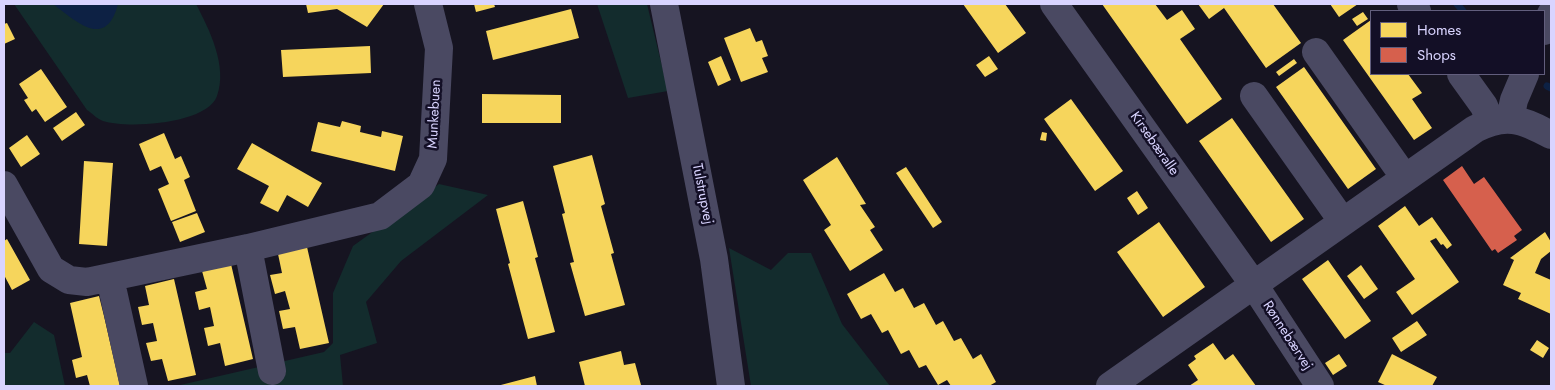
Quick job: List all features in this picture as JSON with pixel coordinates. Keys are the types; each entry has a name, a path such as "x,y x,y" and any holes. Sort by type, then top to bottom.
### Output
{"street":[{"name":"Munkebuen","path":"4,186 51,269 69,280 86,282 248,248 380,216 421,185 433,159 438,48 428,4"},
{"name":"Tulstrupvej","path":"664,4 714,259 731,386"},
{"name":"Kirsebæralle","path":"1054,4 1254,285"},
{"path":"1545,29 1551,14"},
{"path":"1316,52 1405,178"},
{"path":"1462,75 1484,106 1500,120"},
{"path":"1500,120 1514,100 1525,75"},
{"path":"1254,96 1343,222"},
{"path":"1110,386 1475,129 1500,120 1533,125 1551,135"},
{"path":"248,248 272,371"},
{"path":"110,278 134,386"},
{"name":"Rønnebærvej","path":"1254,285 1320,386"}],"green space":[{"path":"14,4 196,4 211,36 219,60 220,84 217,96 210,105 198,113 166,122 130,124 103,121 87,110"},
{"path":"597,4 647,4 668,91 628,98"},
{"path":"439,184 488,195 401,261 366,302 377,343 340,355 343,386 176,386 324,352 333,343 333,293 353,246"},
{"path":"729,248 771,270 788,253 811,253 842,324 890,386 751,386"},
{"path":"34,322 54,335 65,386 4,386 4,353 10,353"}],"water":[{"path":"53,4 118,4 113,18 106,26 98,29 81,24"}],"building: Homes":[{"path":"306,4 384,4 367,27 337,9 308,13"},
{"path":"474,4 494,4 495,7 476,12"},
{"path":"963,4 1005,4 1026,33 998,53"},
{"path":"1102,4 1155,4 1167,20 1182,10 1195,29 1180,39 1222,99 1187,124"},
{"path":"1198,4 1273,4 1301,43 1266,68 1224,8 1209,19"},
{"path":"1330,4 1358,4 1339,17"},
{"path":"571,9 579,38 493,60 486,31"},
{"path":"1363,12 1368,19 1357,26 1352,19"},
{"path":"1370,21 1370,75 1409,75 1422,93 1412,99 1432,128 1414,140 1343,40"},
{"path":"7,23 15,39 4,44 4,24"},
{"path":"750,28 756,42 762,40 768,56 762,58 768,72 741,82 724,38"},
{"path":"370,46 371,73 283,77 281,50"},
{"path":"721,56 731,80 718,86 708,62"},
{"path":"989,56 998,69 985,77 976,65"},
{"path":"1294,59 1297,63 1279,76 1276,72"},
{"path":"1304,67 1376,169 1348,189 1276,87"},
{"path":"41,69 67,107 45,122 36,109 32,112 24,100 28,98 19,84"},
{"path":"482,94 561,95 561,123 482,123"},
{"path":"1071,99 1123,171 1095,191 1044,119"},
{"path":"76,112 85,125 62,141 53,128"},
{"path":"1232,118 1304,219 1271,242 1199,141"},
{"path":"342,121 361,126 360,132 381,137 382,131 403,136 395,171 311,151 318,122 340,127"},
{"path":"1042,132 1047,133 1046,141 1040,140"},
{"path":"164,133 175,159 181,156 190,177 184,180 196,211 171,221 158,189 169,184 161,166 150,171 139,144"},
{"path":"27,135 40,154 21,167 9,148"},
{"path":"252,143 322,183 308,207 287,195 278,212 260,203 269,186 237,169"},
{"path":"592,155 605,204 601,206 614,253 611,254 625,305 585,316 570,263 574,262 562,214 565,213 553,166"},
{"path":"837,157 866,204 860,205 875,227 870,230 883,250 850,271 824,230 831,225 803,180"},
{"path":"84,161 113,163 107,246 79,244"},
{"path":"906,167 942,222 933,228 896,173"},
{"path":"1137,191 1148,208 1138,215 1127,198"},
{"path":"523,201 538,257 535,258 555,332 528,339 496,209"},
{"path":"1405,206 1419,226 1432,217 1452,245 1447,249 1436,238 1430,241 1459,282 1412,315 1396,292 1415,279 1378,226"},
{"path":"197,213 205,232 180,242 172,222"},
{"path":"1159,222 1205,287 1163,317 1117,252"},
{"path":"1545,232 1551,242 1551,251 1541,259 1535,273 1551,280 1551,314 1518,299 1521,293 1503,285 1514,260 1510,258"},
{"path":"7,239 30,280 12,290 4,275 4,241"},
{"path":"307,247 329,343 300,349 295,327 283,329 279,311 290,309 285,291 275,294 270,275 282,273 278,254"},
{"path":"1328,260 1371,321 1345,339 1302,279"},
{"path":"231,264 253,359 225,366 220,343 208,346 204,328 214,326 210,307 199,310 195,292 207,289 202,271"},
{"path":"1361,265 1378,289 1364,299 1347,276"},
{"path":"884,273 895,292 903,288 914,308 924,303 936,325 943,321 954,341 961,338 973,359 981,354 996,382 989,386 951,386 947,380 938,385 926,365 919,368 909,350 901,354 888,330 882,333 871,314 861,319 847,294"},
{"path":"174,279 196,375 168,381 162,359 151,361 146,343 157,341 153,323 142,325 138,307 149,305 145,286"},
{"path":"99,296 120,386 90,386 87,375 76,378 72,360 82,357 70,303"},
{"path":"1417,321 1427,335 1401,352 1392,338"},
{"path":"1537,340 1549,348 1543,358 1530,350"},
{"path":"1213,343 1225,360 1233,354 1256,386 1189,386 1198,380 1188,365 1196,359 1194,356"},
{"path":"621,351 624,365 635,363 641,385 585,386 579,362"},
{"path":"1339,354 1347,366 1333,375 1325,363"},
{"path":"1392,354 1437,377 1432,386 1387,386 1378,382"},
{"path":"535,376 537,386 497,386"}],"building: Shops":[{"path":"1462,166 1474,184 1484,177 1522,230 1514,236 1517,240 1498,253 1495,249 1492,251 1443,180"}],"waterway":[{"path":"1457,4 1462,10"},
{"path":"1547,86 1551,88"}]}
